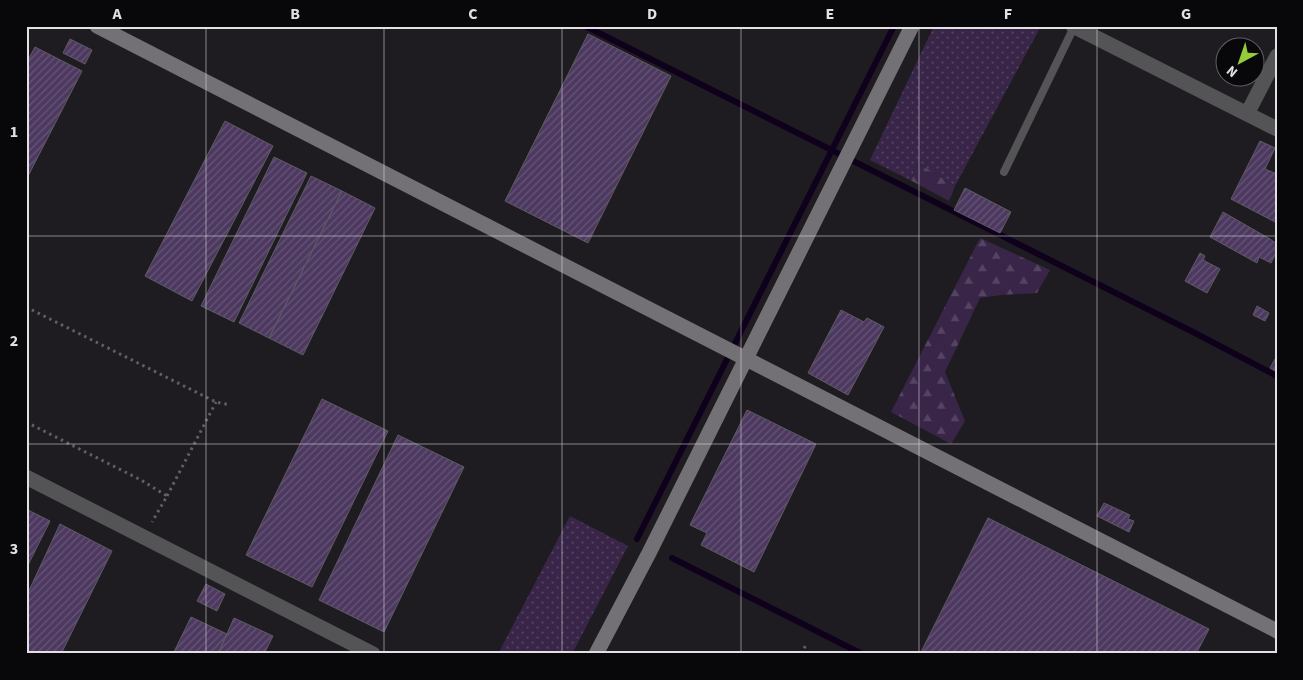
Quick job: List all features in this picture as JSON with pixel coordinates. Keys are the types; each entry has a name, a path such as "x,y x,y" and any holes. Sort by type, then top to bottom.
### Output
{"street":[{"path":"97,26 1277,631"},
{"path":"596,654 649,553 912,26"},
{"path":"1073,26 1277,129"},
{"path":"1247,114 1277,56"},
{"path":"26,477 373,654"}],"lane":[{"path":"1004,172 1073,26"}],"path":[{"path":"26,307 216,402 230,405"},
{"path":"150,526 216,402"},
{"path":"26,422 141,480 166,496"},
{"path":"801,654 807,643"}],"green space":[{"path":"934,26 1041,26 955,186 918,163 910,180 870,160"},
{"path":"918,163 955,186 949,201 910,180"},
{"path":"980,238 1050,270 1037,293 980,298 945,372 965,421 951,444 891,412"},
{"path":"570,516 628,546 572,654 498,654"}],"building":[{"path":"588,34 671,76 588,243 505,201"},
{"path":"70,39 92,50 85,64 63,53"},
{"path":"35,47 82,71 26,180 26,64"},
{"path":"225,121 273,146 192,301 145,276"},
{"path":"1260,141 1275,148 1265,169 1277,174 1277,223 1231,199"},
{"path":"274,157 307,173 234,322 201,306"},
{"path":"311,176 342,191 269,338 239,323"},
{"path":"965,188 1011,212 1000,233 954,210"},
{"path":"342,191 375,208 303,355 269,338"},
{"path":"1223,212 1277,244 1277,251 1271,263 1259,257 1257,263 1210,237"},
{"path":"1200,253 1205,256 1203,260 1220,269 1207,293 1185,281"},
{"path":"1257,306 1269,313 1265,321 1253,315"},
{"path":"841,310 864,322 867,318 884,327 848,395 808,373"},
{"path":"1275,359 1277,360 1277,372 1270,368"},
{"path":"322,399 388,431 312,587 246,555"},
{"path":"747,410 816,444 754,572 701,545 707,533 690,525"},
{"path":"398,435 464,467 384,632 319,600"},
{"path":"1104,503 1130,515 1128,519 1134,521 1129,532 1097,516"},
{"path":"26,509 50,521 26,569"},
{"path":"988,518 1209,629 1196,654 920,654"},
{"path":"60,524 112,551 61,654 26,654 26,597"},
{"path":"206,584 225,594 217,611 197,601"},
{"path":"191,617 227,634 218,654 173,654"},
{"path":"234,618 273,636 264,654 218,654"}],"waterway":[{"path":"585,26 1277,376"},
{"path":"637,539 894,26"},
{"path":"672,558 862,654"}]}
